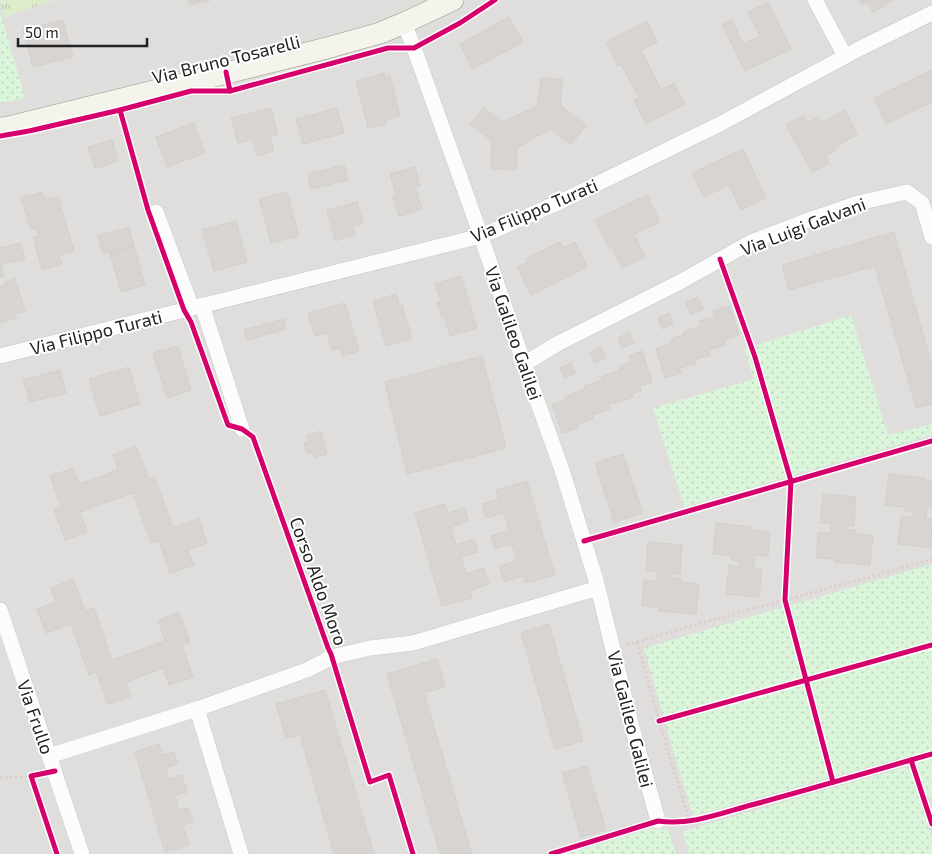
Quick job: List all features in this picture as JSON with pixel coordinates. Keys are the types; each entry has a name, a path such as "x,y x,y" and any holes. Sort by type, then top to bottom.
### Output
{"street":[{"name":"Via Bruno Tosarelli","path":"0,128 327,48 404,24 453,0"},
{"path":"815,0 844,56"},
{"name":"Via Filippo Turati","path":"0,356 481,236 562,200 720,124 844,56 932,13"},
{"name":"Via Galileo Galilei","path":"404,24 481,236 562,470 598,588 632,727 658,821"},
{"name":"Via Luigi Galvani","path":"524,364 557,344 680,282 751,242 858,203 907,192 922,203 932,237"},
{"path":"156,212 197,307 242,429"},
{"path":"49,756 307,670 332,657 370,648 413,643 598,588"},
{"name":"Via Frullo","path":"0,610 82,854"},
{"path":"197,708 241,854"}],"path":[{"path":"613,650 698,624 932,559"},
{"path":"785,590 786,608"},
{"path":"637,642 690,821"},
{"path":"659,721 668,719"},
{"path":"0,778 31,776"},
{"path":"658,821 674,823 700,819"}],"shaded area":[{"path":"0,0 932,0 932,854 0,854"}],"green space":[{"path":"0,0 55,0 4,17"},
{"path":"0,11 25,98 0,103"},
{"path":"851,315 888,435 932,424 932,435 684,507 653,408 754,379 744,349"},
{"path":"932,564 932,797 927,799 912,755 693,816 644,648"},
{"path":"909,766 932,839 932,854 689,854 683,831"},
{"path":"652,828 668,829 676,854 566,854"}],"building":[{"path":"188,0 211,0 190,5"},
{"path":"859,0 893,0 873,12 867,2 862,5"},
{"path":"768,2 791,49 745,71 722,24 732,19 743,44 760,36 748,12"},
{"path":"509,17 523,42 473,69 460,44"},
{"path":"63,20 73,57 33,67 23,30"},
{"path":"647,21 657,42 641,50 661,90 674,83 685,104 646,124 634,100 639,97 621,64 618,66 606,42"},
{"path":"932,70 932,102 886,124 874,98"},
{"path":"384,73 385,77 390,76 400,116 385,120 386,124 368,128 356,81"},
{"path":"541,78 562,79 561,106 586,125 571,145 550,129 517,148 516,170 491,169 492,141 470,124 484,108 503,122 537,106"},
{"path":"271,108 278,134 270,137 274,151 257,156 252,139 238,143 231,118"},
{"path":"337,108 344,133 303,144 296,119"},
{"path":"845,110 857,135 834,147 836,150 825,156 829,163 812,172 786,125 804,115 808,123 818,117 821,123"},
{"path":"194,123 205,153 167,167 156,137"},
{"path":"112,140 118,161 95,169 88,147"},
{"path":"743,149 766,198 741,210 729,185 704,197 692,173"},
{"path":"344,165 348,180 311,189 308,174"},
{"path":"415,167 420,186 415,187 422,209 399,216 393,197 396,196 390,174"},
{"path":"42,192 45,200 58,197 74,251 59,255 62,264 42,270 33,237 39,236 36,228 31,230 21,198"},
{"path":"287,192 299,236 271,243 259,199"},
{"path":"647,195 660,222 634,234 645,257 622,268 612,247 609,248 595,220"},
{"path":"357,202 363,223 353,226 355,235 335,241 327,210"},
{"path":"236,221 247,262 214,271 202,230"},
{"path":"129,227 134,246 103,254 98,236"},
{"path":"894,232 932,365 932,404 916,408 875,266 789,290 782,265"},
{"path":"560,242 563,248 575,242 587,267 531,295 517,267 528,262 527,258"},
{"path":"20,243 25,259 1,264 4,276 0,277 0,248"},
{"path":"134,246 145,285 121,292 110,253"},
{"path":"461,276 477,328 450,336 437,302 441,301 435,284"},
{"path":"15,279 25,311 15,314 17,318 0,323 0,287 5,285 4,283"},
{"path":"396,294 400,306 402,305 412,339 386,346 373,301"},
{"path":"698,297 704,309 691,315 686,303"},
{"path":"345,303 359,351 342,356 340,348 332,350 327,333 315,336 308,313"},
{"path":"730,306 739,335 724,340 726,345 708,350 710,355 695,360 696,363 679,368 681,373 665,378 656,349 672,343 671,339 684,335 683,332 701,326 699,321 715,317 713,311"},
{"path":"669,313 673,324 662,329 658,318"},
{"path":"284,319 286,329 247,340 244,330"},
{"path":"629,332 634,343 622,348 618,338"},
{"path":"178,346 191,390 167,398 153,353"},
{"path":"601,347 606,358 594,363 590,352"},
{"path":"642,351 652,382 640,386 641,391 632,394 633,397 608,405 610,409 592,415 593,419 578,424 579,428 562,433 552,404 565,400 564,397 585,389 584,386 603,380 601,377 620,370 619,366 631,362 629,356"},
{"path":"482,356 506,448 407,474 385,382"},
{"path":"571,363 575,373 564,378 560,368"},
{"path":"129,367 140,404 100,416 89,379"},
{"path":"60,370 66,393 30,402 23,380"},
{"path":"321,431 327,454 315,458 313,452 307,453 304,443 309,441 307,435"},
{"path":"136,446 149,479 155,477 173,528 199,519 207,543 188,550 194,565 170,573 159,541 151,543 133,493 80,512 87,532 65,540 54,509 61,507 50,476 73,468 79,484 118,470 113,455"},
{"path":"623,454 643,513 614,522 595,463"},
{"path":"889,474 925,478 924,481 932,482 932,506 927,506 926,518 932,519 931,548 898,544 901,516 912,518 913,512 904,511 904,507 885,505"},
{"path":"527,481 555,575 526,583 523,576 504,582 499,566 517,561 512,544 495,549 491,536 509,531 504,513 486,518 482,504 499,499 496,490"},
{"path":"823,494 856,497 854,526 846,526 846,529 855,530 855,534 873,535 870,565 834,562 834,559 816,558 818,532 831,533 831,524 820,523"},
{"path":"445,504 448,513 465,508 469,521 451,527 456,545 474,539 478,552 461,557 466,574 484,568 489,584 470,591 472,598 442,606 415,513"},
{"path":"716,523 752,527 752,530 770,533 768,556 755,555 753,568 762,569 759,597 726,594 729,565 740,567 740,561 731,560 731,556 713,554"},
{"path":"648,542 682,545 680,574 672,574 672,578 681,578 680,582 699,584 696,614 659,611 660,608 642,606 644,580 656,581 657,572 646,571"},
{"path":"73,579 85,611 94,608 112,660 165,641 158,620 179,612 190,642 182,645 193,677 169,685 163,668 126,682 131,696 108,704 96,672 89,675 71,624 46,633 37,609 56,602 51,588"},
{"path":"549,624 583,741 555,749 521,633"},
{"path":"437,659 445,687 424,693 472,854 440,854 387,674"},
{"path":"325,690 374,854 334,854 300,735 286,738 276,704"},
{"path":"159,744 163,755 174,752 178,764 166,768 169,779 182,775 187,792 175,796 179,810 188,808 193,822 183,825 189,845 165,852 135,752"},
{"path":"587,766 606,830 581,837 562,773"}],"cycle path":[{"path":"226,72 230,91 388,48 414,48 460,23 495,0"},
{"path":"0,136 120,110 191,91 230,91"},
{"name":"Corso Aldo Moro","path":"120,110 148,210 228,425 242,429 253,437 331,654 370,782 389,775 413,854"},
{"path":"720,259 755,357 791,481 785,600 833,782"},
{"path":"584,541 932,441"},
{"path":"659,721 932,645"},
{"path":"551,854 658,821 683,822 695,820 932,754"},
{"path":"911,760 932,824"},
{"path":"55,771 31,776 57,854"}]}
